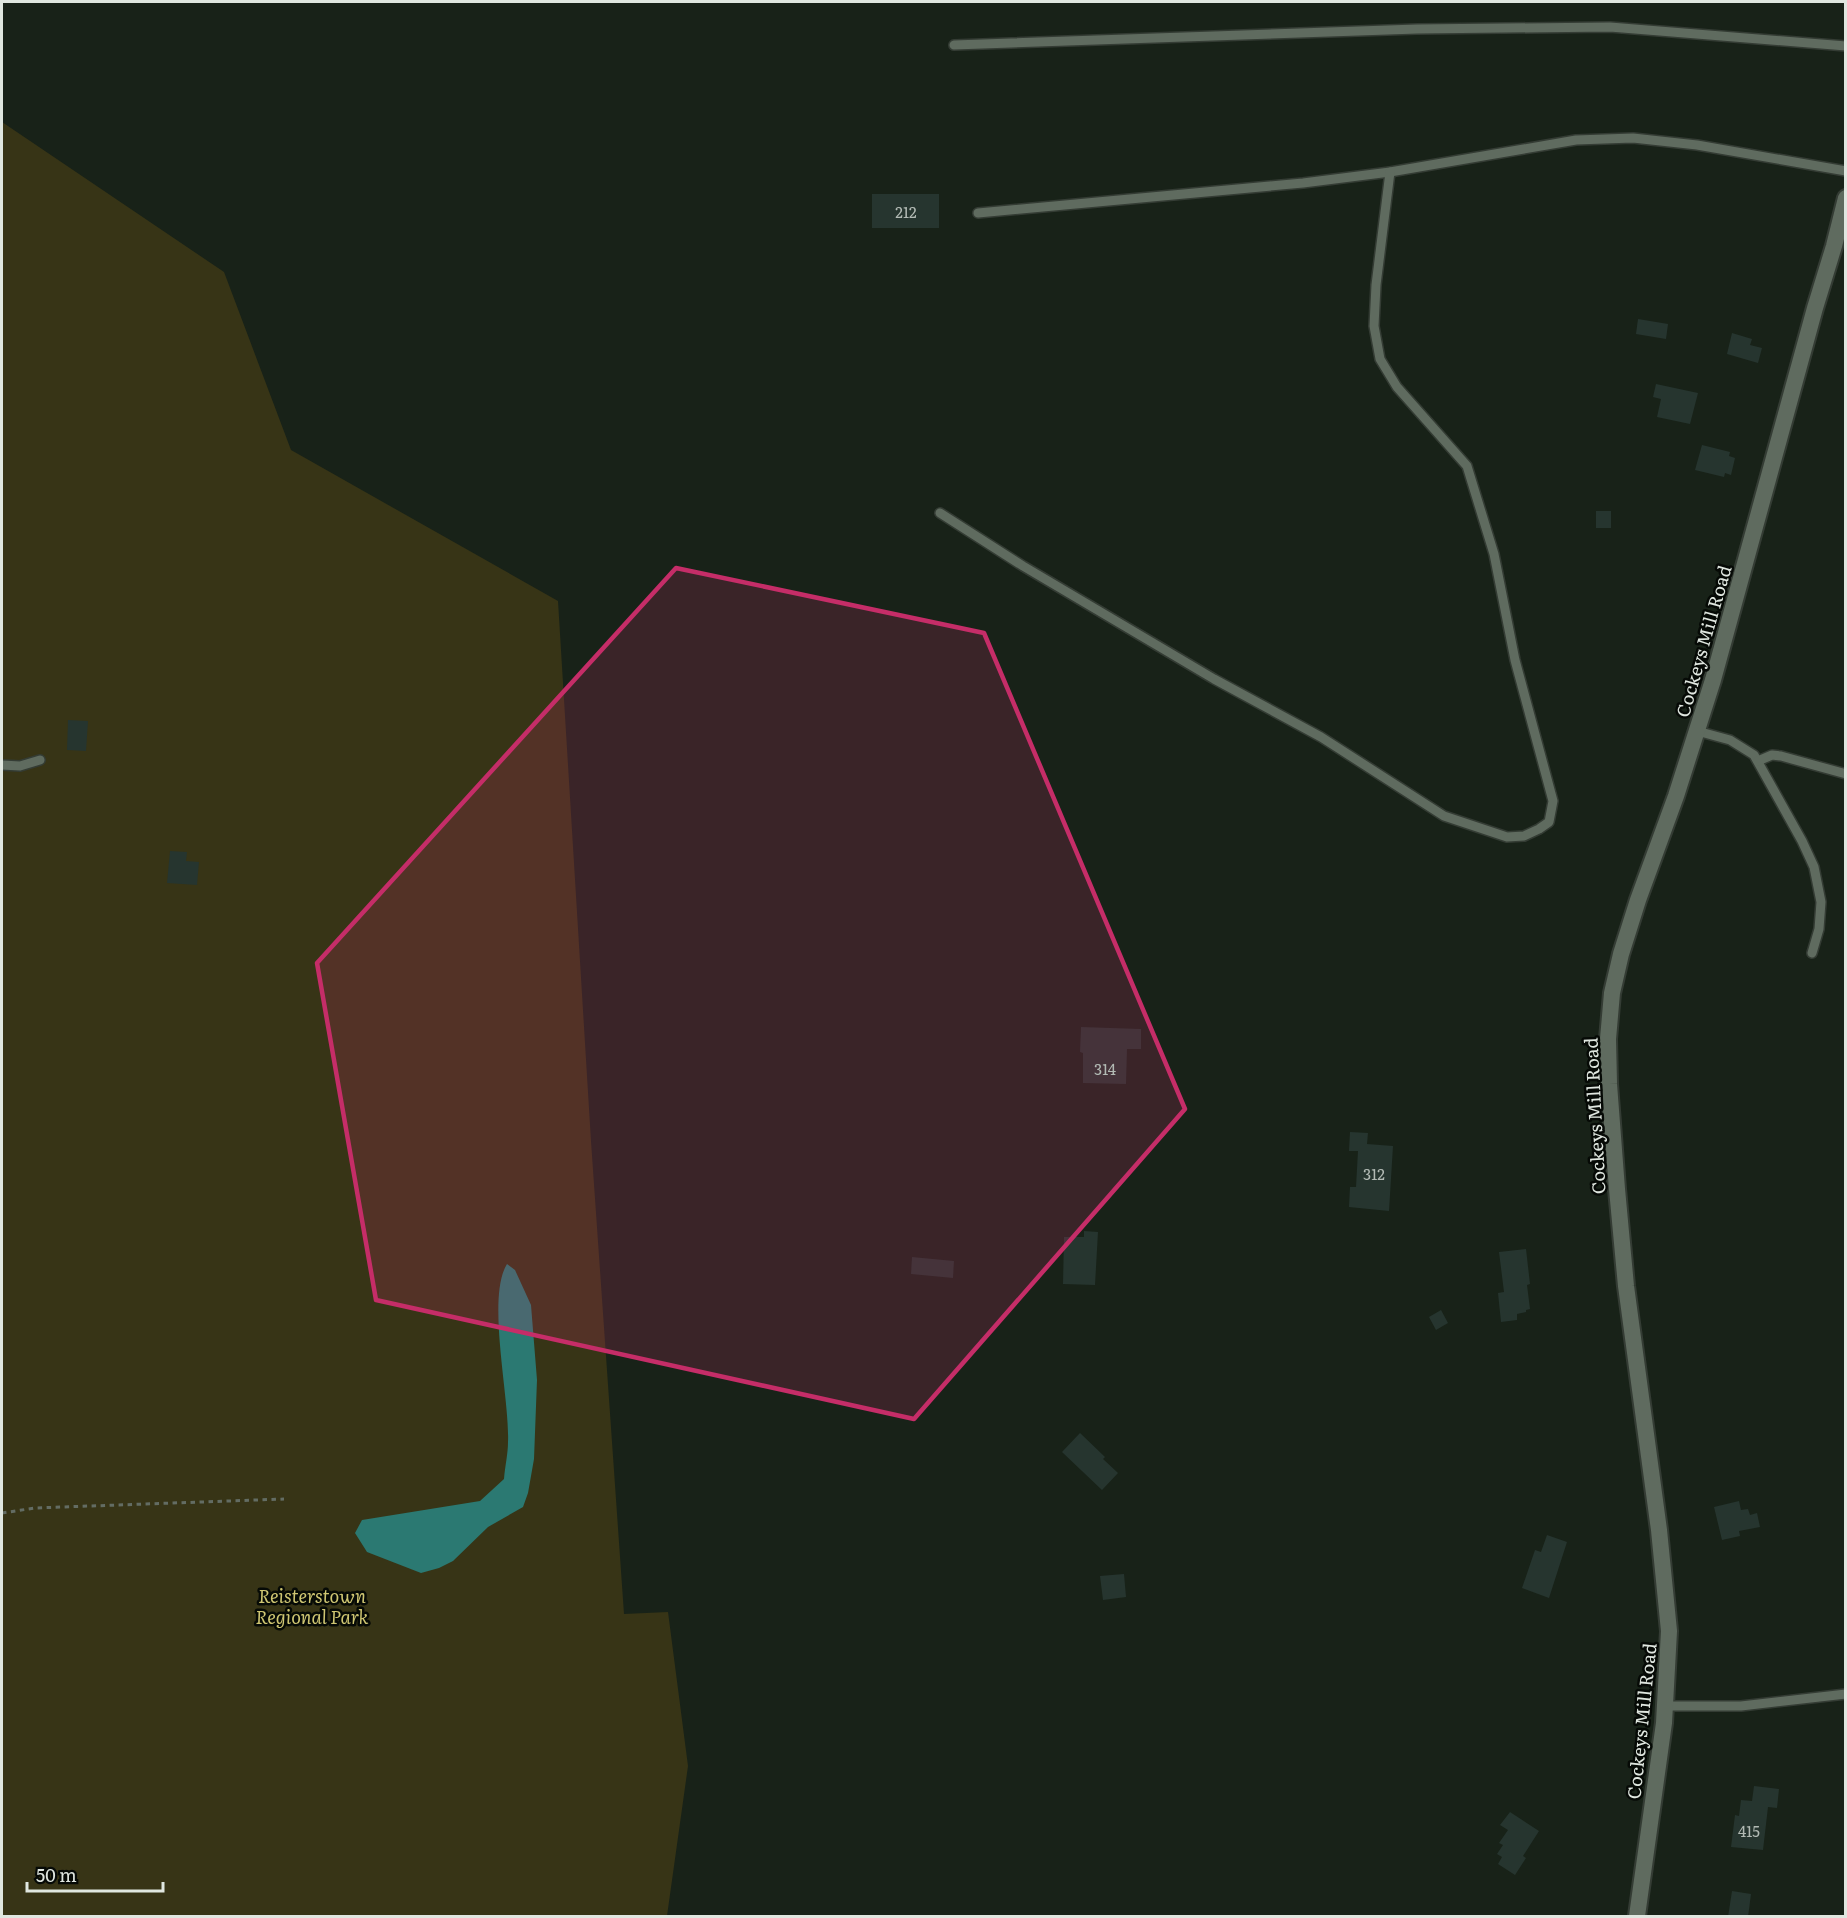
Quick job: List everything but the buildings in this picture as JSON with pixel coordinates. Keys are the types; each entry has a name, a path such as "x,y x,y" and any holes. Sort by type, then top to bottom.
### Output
{"street":[{"name":"Cockeys Mill Road","path":"1637,1917 1665,1706 1669,1631 1666,1590 1626,1286 1609,1084 1608,1039 1612,993 1621,954 1716,669 1834,246 1845,198"}],"lane":[{"path":"954,45 1417,29 1610,27 1845,46"},
{"path":"978,213 1303,183 1390,172 1576,140 1633,138 1697,145 1845,171"},
{"path":"940,513 1023,566 1214,679 1321,737 1444,816 1507,837 1524,836 1549,822 1553,801 1515,660 1494,554 1467,466 1397,387 1380,359 1374,326 1376,285 1390,172"},
{"path":"1697,731 1731,740 1750,751 1758,761 1802,841 1814,867 1819,886 1821,913 1812,953"},
{"path":"1758,761 1772,755 1780,756 1845,774"},
{"path":"2,765 20,766 40,759"},
{"path":"1665,1706 1741,1706 1845,1694"}],"path":[{"path":"2,1513 35,1508 284,1499"}],"highlighted area":[{"path":"676,568 984,633 1185,1109 914,1419 376,1300 317,963"}],"green space":[{"name":"Reisterstown Regional Park","path":"2,122 224,272 291,450 558,601 591,1141 624,1614 668,1612 688,1766 667,1916 2,1916"}],"water":[{"path":"507,1264 515,1270 531,1305 537,1380 534,1459 528,1493 523,1507 488,1527 453,1561 421,1573 367,1552 355,1533 362,1520 480,1501 504,1479 508,1423 500,1349 499,1300 501,1280"}]}
